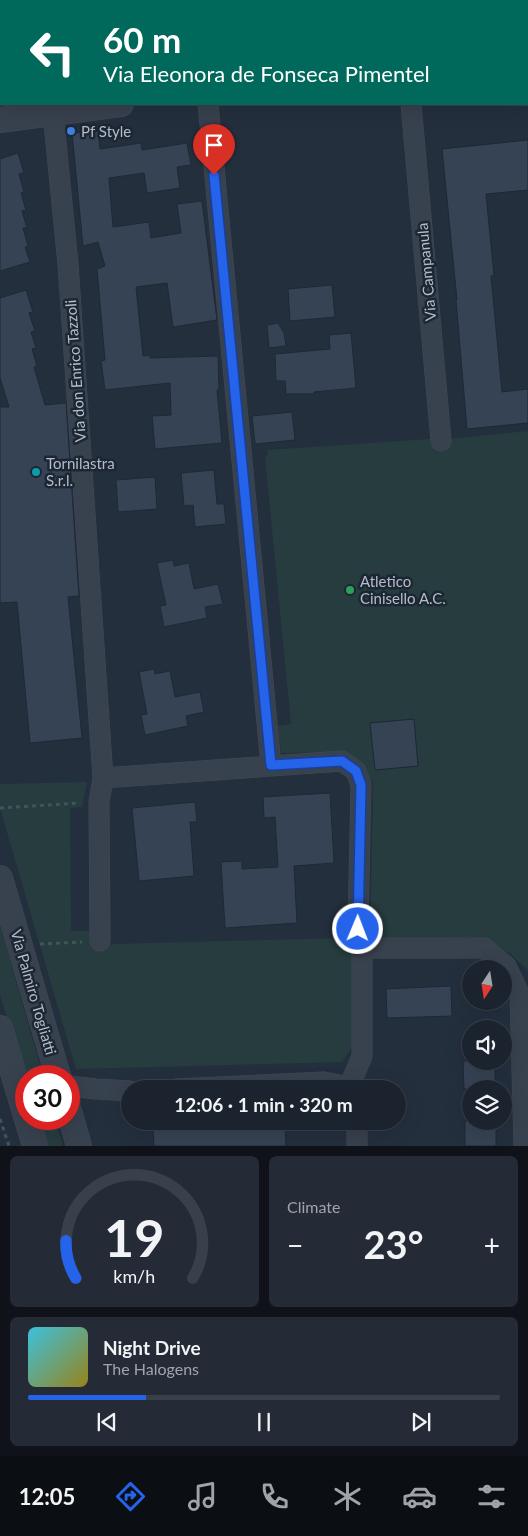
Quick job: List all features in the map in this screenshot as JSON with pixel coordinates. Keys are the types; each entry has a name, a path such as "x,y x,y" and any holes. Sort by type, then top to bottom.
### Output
{"street":[{"path":"0,120 39,111 109,105"},
{"path":"208,105 271,765"},
{"name":"Via Campanula","path":"411,105 441,441"},
{"name":"Via don Enrico Tazzoli","path":"39,111 68,264 102,778 98,802 100,941"},
{"path":"102,778 342,761 356,771 361,785 358,929"},
{"name":"Via Palmiro Togliatti","path":"0,878 55,1065"},
{"path":"352,1080 362,1056 362,948 484,948 506,966 520,995 524,1146"},
{"path":"0,1028 15,1077"},
{"path":"80,1087 121,1090"},
{"path":"31,1130 35,1146"},
{"path":"74,1130 79,1146"},
{"path":"357,1130 357,1146"}],"path":[{"path":"0,808 98,802"},
{"path":"20,945 100,941"},
{"path":"0,1119 9,1146"}],"green space":[{"path":"528,431 528,971 512,955 492,942 473,937 370,938 373,783 355,758 345,752 281,753 278,726 291,724 265,457 268,456 267,450 430,439 430,441"},
{"path":"87,782 82,807 70,808 71,931 91,931 92,947 113,944 344,938 352,948 355,1043 342,1062 80,1069 80,1065 75,1065 0,808 0,784"},
{"path":"0,925 40,1065 20,1065 0,994"},
{"path":"39,1130 58,1130 63,1146 43,1146"}],"building":[{"path":"98,131 100,149 141,143 142,150 187,143 191,165 177,167 180,188 147,193 144,173 109,178 113,227 149,222 151,238 181,233 177,204 202,201 217,320 173,327 167,283 136,287 143,356 150,355 150,358 218,356 219,390 217,390 222,443 155,449 152,416 171,415 170,383 105,390 101,361 105,360 97,269 105,266 98,242 83,246 72,133"},
{"path":"528,140 528,190 486,194 494,275 491,276 502,392 528,389 528,423 467,429 457,300 442,149"},
{"path":"18,153 24,173 19,174 24,192 21,193 26,210 22,211 27,228 23,228 28,246 25,247 30,262 0,271 0,159"},
{"path":"332,285 335,317 290,321 288,289"},
{"path":"26,290 33,312 29,313 35,331 31,332 36,348 32,349 37,366 34,367 45,405 66,403 79,596 68,597 82,738 30,743 17,602 0,603 0,407 9,407 0,378 0,298"},
{"path":"278,323 284,333 286,346 269,348 267,325"},
{"path":"351,333 356,388 314,392 314,394 286,394 285,381 276,381 275,354 330,349 329,335"},
{"path":"292,412 295,440 255,444 252,416"},
{"path":"214,470 217,504 224,504 226,524 195,527 193,505 184,506 181,473"},
{"path":"155,477 157,509 118,512 116,480"},
{"path":"173,560 174,566 189,563 194,589 218,584 223,604 205,607 207,618 164,627 160,606 166,605 157,563"},
{"path":"154,669 155,674 170,671 175,697 200,692 204,712 186,716 188,726 145,735 141,715 147,714 139,672"},
{"path":"414,719 418,766 375,770 370,723"},
{"path":"330,793 334,863 294,866 297,923 225,928 221,862 242,861 242,869 278,867 275,817 264,818 263,797"},
{"path":"195,802 197,822 190,822 194,876 139,881 132,808"},
{"path":"451,986 452,1016 387,1018 386,989"},
{"path":"463,1070 495,1070 495,1080 464,1080"},
{"path":"153,1130 285,1130 286,1146 154,1146"},
{"path":"465,1130 496,1130 496,1146 465,1146"}],"place":[{"name":"Pf Style","path":"71,131"},
{"name":"Tornilastra S.r.l.","path":"36,472"},
{"name":"Atletico Cinisello A.C.","path":"350,590"}],"route":[{"path":"214,175 271,765 342,761 356,771 361,785 358,929"}]}
